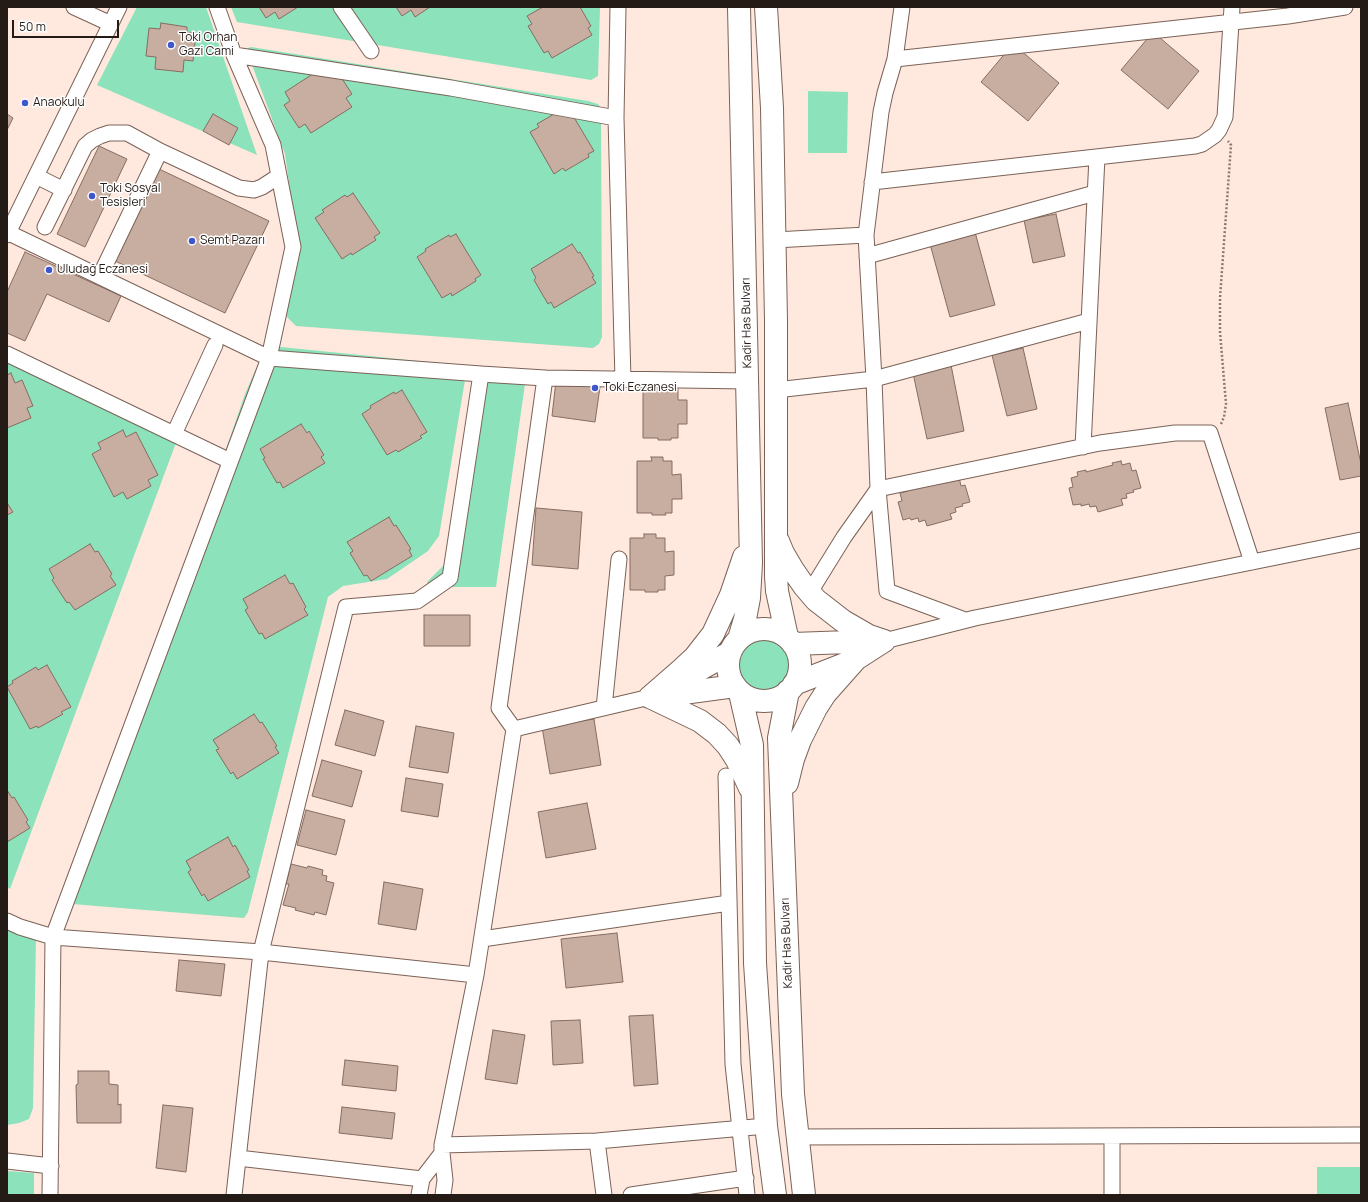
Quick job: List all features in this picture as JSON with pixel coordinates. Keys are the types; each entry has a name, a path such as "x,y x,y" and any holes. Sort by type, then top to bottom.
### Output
{"highway":[{"name":"Kadir Has Bulvarı","path":"734,646 745,619 750,592 751,563 739,7"},
{"path":"766,7 772,108 775,240 776,576 777,591 790,640 797,651 799,660 799,672 791,688"},
{"path":"650,697 690,661 713,634 731,595 743,560 750,532"},
{"path":"776,536 783,553 793,570 810,592 830,612 842,621 869,636 884,641"},
{"path":"650,697 734,646 754,630 762,629 779,632 790,640 884,641"},
{"path":"734,646 728,661 730,678 738,689 748,697 765,701 773,700 791,688 856,659 884,641"},
{"path":"782,817 788,778 796,752 808,724 825,694 856,659"},
{"name":"Kadir Has Bulvarı","path":"791,688 780,738 782,817 793,1094 804,1195"},
{"path":"650,697 738,689"},
{"path":"738,689 752,745 755,963 766,1126 775,1195"},
{"path":"650,697 700,721 722,740 737,760 744,773 753,801"}],"street":[{"path":"74,7 111,24"},
{"path":"119,7 7,233 100,276 269,358 545,378 748,381"},
{"path":"50,1195 53,937 269,358 293,247 273,145 234,55 217,7"},
{"path":"341,7 371,51"},
{"path":"618,7 616,118 623,380"},
{"path":"902,7 896,59 885,93 881,112 866,235 874,379 878,490 887,591 965,620"},
{"path":"872,182 1195,146 1209,140 1219,130 1225,117 1232,7"},
{"path":"896,59 1288,16 1344,7"},
{"path":"234,55 451,88 616,118"},
{"path":"45,226 85,146 100,136 114,133 127,133 160,151 240,188 254,190 262,187 279,176"},
{"path":"100,276 160,151"},
{"path":"1082,447 1097,157"},
{"path":"36,176 64,190"},
{"path":"867,256 1095,193"},
{"path":"775,240 866,235"},
{"path":"776,390 874,379 1089,321"},
{"path":"174,434 215,345"},
{"path":"7,354 230,461"},
{"path":"234,1195 261,952 346,607 417,601 450,578 481,374"},
{"path":"443,1195 445,1180 442,1149 476,975 514,729 499,708 545,378"},
{"path":"810,592 844,537 878,490 1082,447 1168,434 1210,433 1252,562"},
{"path":"884,641 965,620 1361,540"},
{"path":"604,708 619,559"},
{"path":"514,729 650,697"},
{"path":"726,776 733,1064 747,1195"},
{"path":"482,939 729,903"},
{"path":"729,918 755,914"},
{"path":"7,921 20,927 53,937 261,952 476,975"},
{"path":"442,1149 597,1141 766,1126"},
{"path":"798,1137 1361,1134"},
{"path":"1112,1136 1112,1195"},
{"path":"597,1141 604,1195"},
{"path":"420,1195 422,1179 442,1149"},
{"path":"238,1158 422,1179"},
{"path":"7,1161 51,1166"},
{"path":"631,1195 746,1178"}],"path":[{"path":"1210,433 1221,423 1224,417 1226,404 1221,347 1220,298 1231,145 1219,130"}],"green space":[{"path":"137,7 206,7 257,155 97,85"},
{"path":"231,7 600,7 598,76 591,80 237,22"},
{"path":"251,47 588,101 598,104 601,108 602,337 599,344 593,348 296,326 287,317 285,308 298,247 285,154 248,54 248,48"},
{"path":"808,91 848,92 847,153 808,153"},
{"path":"281,347 429,362 467,368 439,536 428,551 387,579 343,586 328,597 248,912 244,918 72,904 71,898 245,394 255,371 268,354"},
{"path":"7,360 177,440 10,889 7,887"},
{"path":"489,369 527,370 496,587 429,587 427,582 445,564"},
{"path":"757,637 769,637 779,641 787,649 791,659 791,671 787,681 779,689 769,693 757,693 747,689 739,681 735,671 735,659 739,649 747,641"},
{"path":"7,915 36,937 33,1108 29,1119 19,1123 7,1125"},
{"path":"1317,1167 1361,1167 1361,1195 1317,1195"},
{"path":"7,1171 34,1173 34,1195 7,1195"}],"building":[{"path":"259,7 298,7 279,19 275,12 266,18"},
{"path":"396,7 430,7 415,17 411,10 402,16"},
{"path":"543,7 580,7 591,26 588,28 592,35 552,58 548,51 544,53 528,26 532,24 527,16"},
{"name":"Toki Orhan Gazi Cami","path":"161,23 187,27 187,32 196,33 193,61 184,60 183,72 155,69 156,57 146,56 149,28 160,29"},
{"path":"1153,32 1199,71 1168,109 1121,70"},
{"path":"1013,44 1059,83 1028,121 981,82"},
{"path":"325,66 337,71 352,94 346,98 352,107 311,133 305,124 299,128 284,105 290,101 285,92"},
{"path":"569,109 594,151 588,154 589,157 565,171 563,168 554,174 530,132 539,127 537,124 561,110"},
{"path":"7,114 13,118 7,130"},
{"path":"213,114 238,128 229,145 203,131"},
{"name":"Toki Sosyal Tesisleri","path":"99,146 127,159 85,247 57,234"},
{"name":"Semt Pazarı","path":"159,169 269,221 225,313 115,261"},
{"path":"353,193 380,233 374,237 376,240 352,255 351,253 342,259 315,218 324,212 322,210 345,195 347,197"},
{"path":"1056,214 1065,256 1033,263 1024,220"},
{"path":"975,232 995,305 950,317 930,244"},
{"path":"456,234 481,275 475,279 476,281 452,296 451,293 442,298 417,257 426,251 425,249 449,235 450,237"},
{"path":"572,244 578,253 580,252 594,276 592,277 596,283 554,308 551,302 548,304 534,280 536,278 531,269"},
{"path":"25,252 121,296 109,322 47,294 25,341 7,333 7,292"},
{"path":"1023,348 1037,409 1007,416 992,355"},
{"path":"951,365 964,431 927,439 913,373"},
{"path":"11,373 15,383 22,380 33,406 27,408 31,418 7,428 7,375"},
{"path":"556,381 600,387 595,422 552,416"},
{"path":"643,386 678,386 678,400 687,400 687,424 678,424 678,438 671,438 671,440 658,440 658,438 643,438"},
{"path":"402,390 427,432 420,436 422,438 398,452 396,450 387,455 362,414 371,408 370,406 394,392 395,394"},
{"path":"1348,403 1361,464 1361,476 1340,480 1325,408"},
{"path":"301,424 307,433 309,431 324,455 321,457 325,463 283,488 280,482 277,483 263,459 265,458 260,449"},
{"path":"123,430 126,437 136,432 158,475 148,480 151,486 127,499 123,492 114,497 92,454 101,449 98,443"},
{"path":"651,457 663,457 663,461 672,461 672,475 681,474 682,499 672,499 672,513 665,513 666,515 637,513 637,461 652,461"},
{"path":"1121,461 1122,465 1130,463 1132,471 1136,470 1141,488 1126,494 1127,498 1121,499 1123,505 1098,512 1096,506 1090,507 1089,504 1081,506 1081,504 1073,505 1069,488 1073,487 1071,478 1078,476 1077,472 1086,470 1086,472 1113,465 1112,463"},
{"path":"959,477 961,486 965,485 970,502 955,508 956,512 950,514 952,519 927,526 925,520 919,522 918,518 903,520 898,502 902,501 900,493 908,491 906,486"},
{"path":"7,503 13,512 7,515"},
{"path":"536,508 582,512 578,569 532,565"},
{"path":"389,517 394,526 396,525 411,549 409,550 412,556 371,581 367,575 364,576 350,553 353,551 347,542"},
{"path":"644,534 656,534 656,538 665,538 665,552 674,551 674,575 665,576 665,590 658,590 658,592 645,592 645,590 630,590 630,538 644,538"},
{"path":"90,544 95,552 98,551 112,574 110,576 116,585 75,610 69,602 67,603 52,580 54,578 49,569"},
{"path":"285,575 290,584 293,583 306,607 304,609 308,615 265,639 262,633 259,634 245,610 248,608 243,599"},
{"path":"424,615 470,615 470,646 424,646"},
{"path":"47,665 71,707 61,712 63,714 38,728 37,726 30,729 7,687 13,683 12,681 36,667 38,670"},
{"path":"345,710 384,721 375,756 335,745"},
{"path":"254,714 260,723 262,722 277,746 275,747 279,753 237,779 233,772 231,774 216,750 219,749 213,740"},
{"path":"594,719 601,765 550,774 542,727"},
{"path":"416,726 454,733 448,773 409,767"},
{"path":"322,760 362,771 352,807 312,796"},
{"path":"406,778 443,784 438,817 401,811"},
{"path":"7,790 12,798 14,797 28,820 26,822 30,828 7,842"},
{"path":"587,803 596,849 546,858 538,812"},
{"path":"306,810 345,820 336,855 297,845"},
{"path":"228,837 233,847 235,845 249,870 247,871 250,877 208,901 204,894 202,896 188,872 191,870 186,861"},
{"path":"291,864 323,870 322,875 327,876 326,881 334,883 326,915 315,912 314,915 283,905 289,884 286,884"},
{"path":"384,882 423,889 416,930 378,924"},
{"path":"617,933 623,982 566,988 561,939"},
{"path":"179,960 225,964 221,996 176,991"},
{"path":"653,1015 658,1084 634,1086 629,1016"},
{"path":"580,1020 583,1063 553,1065 551,1021"},
{"path":"493,1030 525,1035 517,1084 485,1079"},
{"path":"345,1060 398,1066 396,1091 342,1085"},
{"path":"78,1071 109,1071 109,1084 118,1085 118,1105 121,1104 121,1123 77,1123 76,1085 78,1084"},
{"path":"163,1105 193,1108 186,1172 156,1168"},
{"path":"342,1107 395,1113 392,1139 339,1133"}],"place":[{"name":"Toki Orhan Gazi Cami","path":"171,45"},
{"name":"Anaokulu","path":"25,103"},
{"name":"Toki Sosyal Tesisleri","path":"92,196"},
{"name":"Semt Pazarı","path":"192,241"},
{"name":"Uludağ Eczanesi","path":"49,270"},
{"name":"Toki Eczanesi","path":"595,388"}]}
